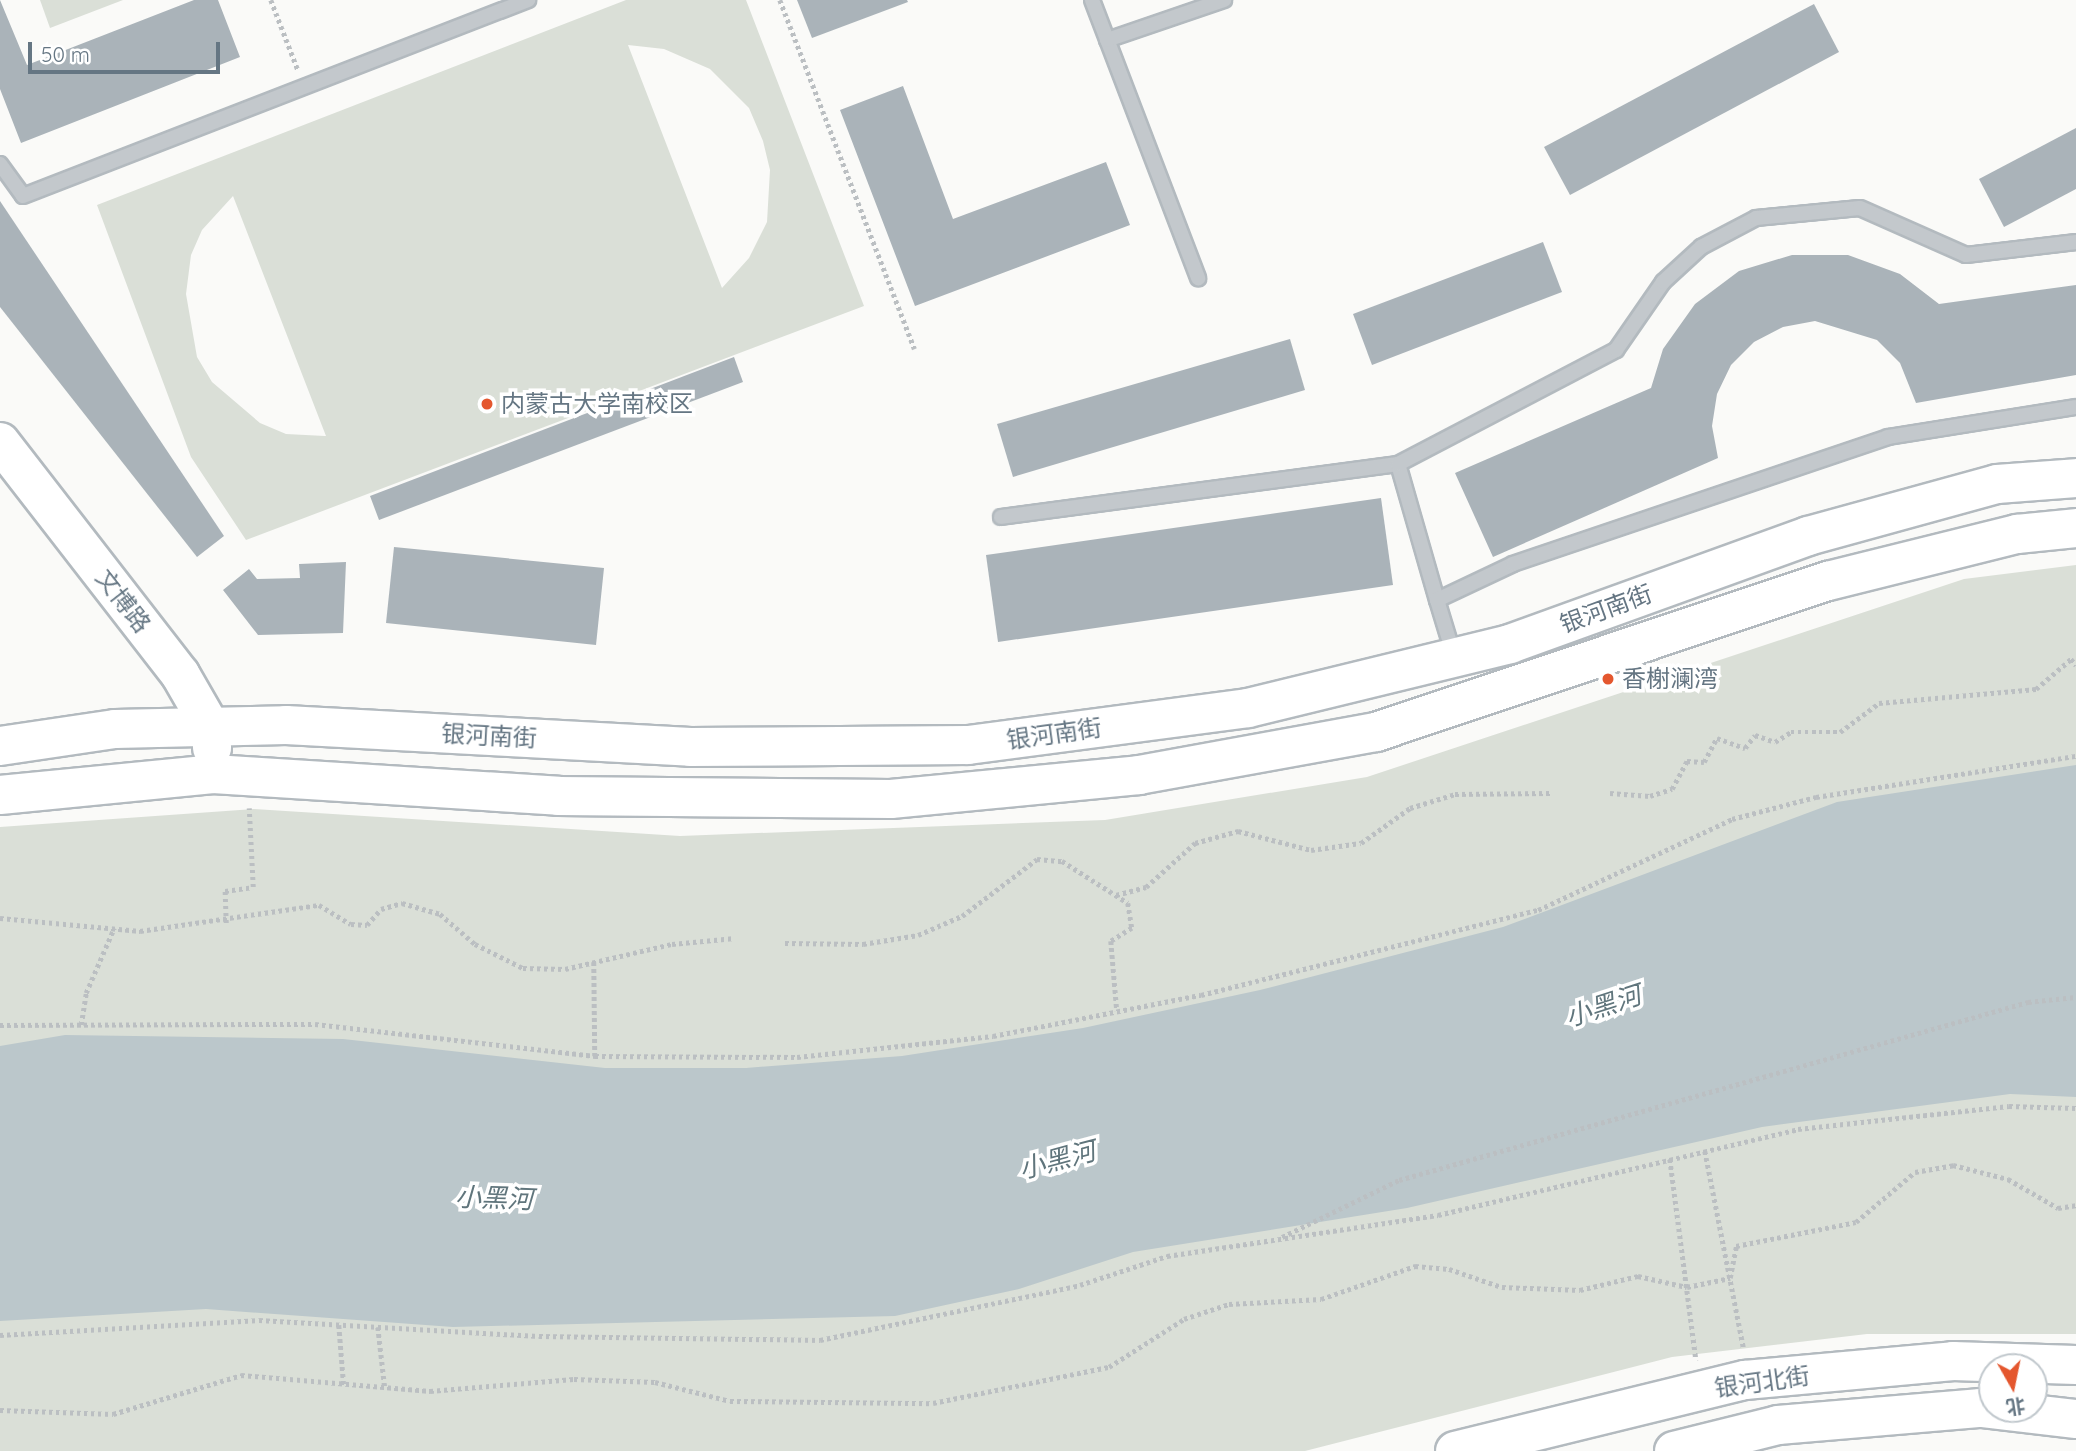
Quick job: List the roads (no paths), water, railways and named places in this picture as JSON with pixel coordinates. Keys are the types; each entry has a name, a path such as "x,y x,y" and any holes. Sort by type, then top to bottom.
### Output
{"main road":[{"name":"文博路","path":"0,442 180,674 211,728 214,774"},
{"name":"银河南街","path":"0,746 115,729 286,725 690,747 968,746 1248,708 1510,644 1808,536 1997,484 2076,478"},
{"name":"银河南街","path":"0,794 214,774 558,796 757,800 891,799 1139,775 1376,732 1828,581 2017,534 2076,528"},
{"name":"银河北街","path":"1455,1451 1750,1380 1953,1360 2076,1365"},
{"name":"银河北街","path":"1674,1451 1778,1425 1954,1410 2076,1419"}],"lane":[{"path":"0,164 23,196 528,0"},
{"path":"1092,0 1198,278"},
{"path":"1107,40 1224,0"},
{"path":"1001,517 1398,464 1616,350 1663,282 1701,247 1756,218 1860,208 1966,256 2076,242"},
{"path":"1437,600 1513,564 1722,489 1888,437 2076,407"},
{"path":"1398,464 1454,658"}],"water":[{"name":"小黑河","path":"2076,765 2076,1097 2010,1094 1762,1127 1407,1208 1133,1252 1019,1289 895,1316 453,1327 206,1309 0,1321 0,1046 65,1035 343,1039 605,1068 746,1068 902,1056 1083,1028 1260,990 1503,927 1837,802"}],"place":[{"name":"内蒙古大学南校区","path":"487,404"},
{"name":"香榭澜湾","path":"1608,679"}]}
